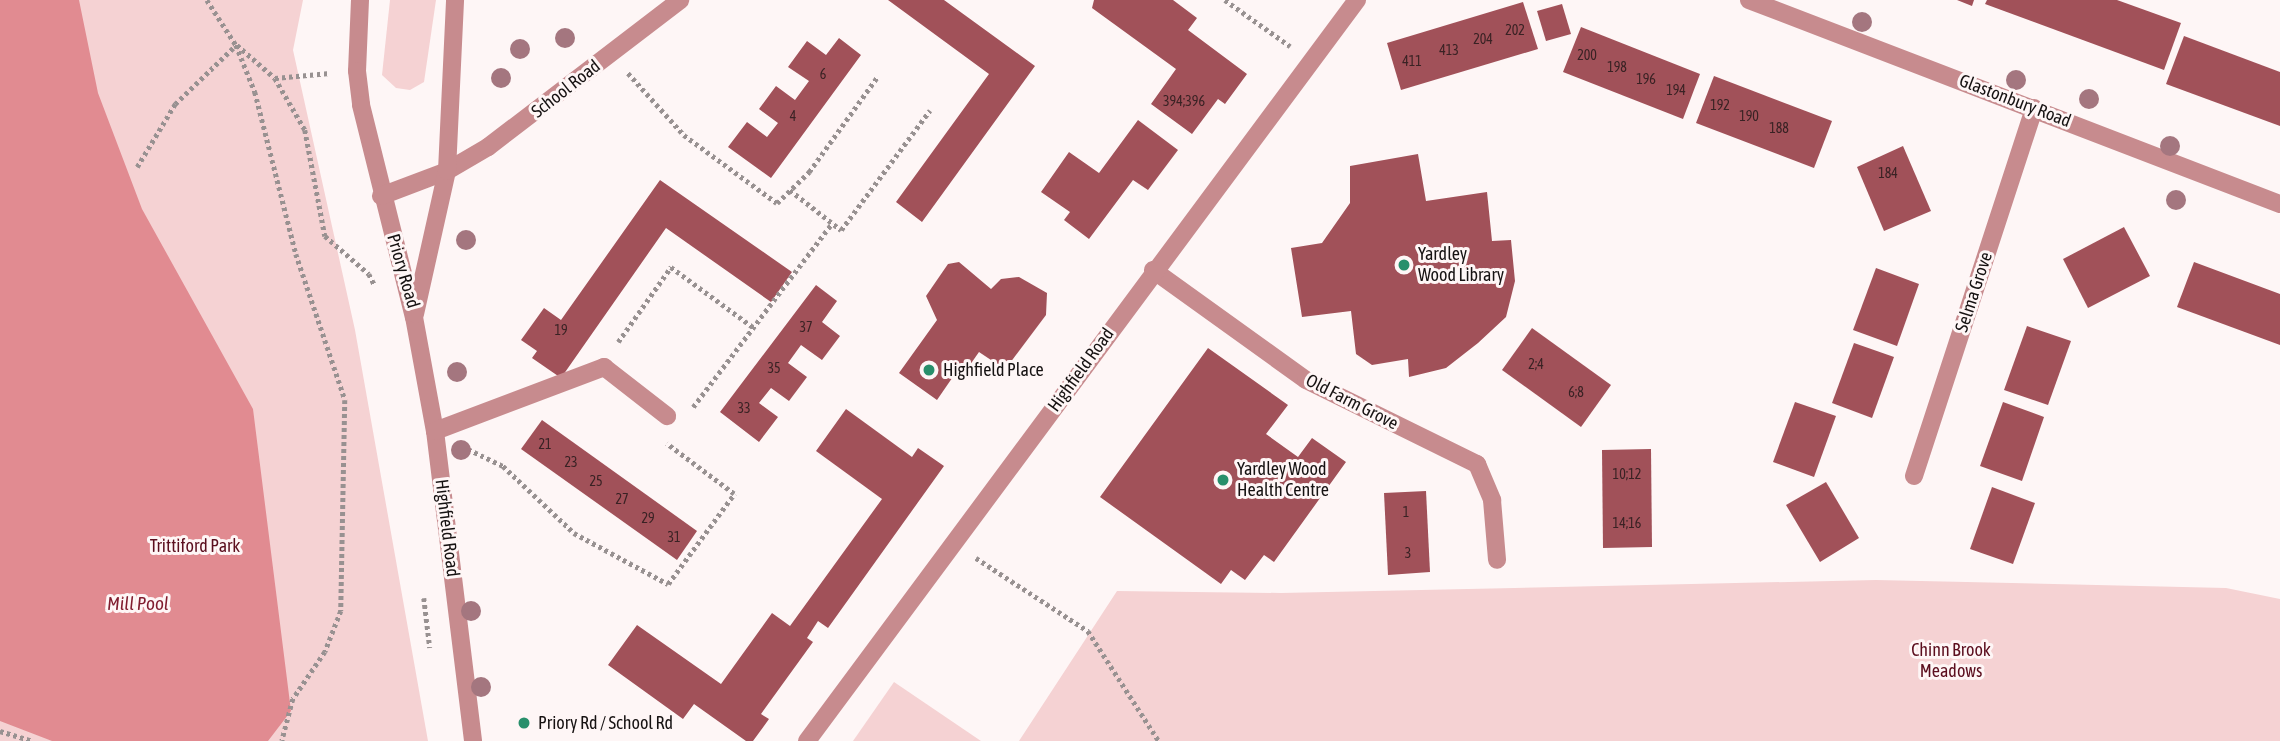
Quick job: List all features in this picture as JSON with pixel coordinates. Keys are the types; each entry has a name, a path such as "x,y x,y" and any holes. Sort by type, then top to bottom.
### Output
{"street":[{"name":"Priory Road","path":"360,0 357,71 382,197 414,317"},
{"name":"Priory Road","path":"414,317 447,171 455,0"},
{"name":"School Road","path":"382,197 447,171 527,120 680,0"},
{"name":"Highfield Road","path":"807,741 955,544 1153,270 1313,62 1357,0"},
{"name":"Glastonbury Road","path":"1749,0 2280,204"},
{"name":"Selma Grove","path":"1914,476 2034,108"},
{"name":"Old Farm Grove","path":"1153,270 1306,380 1477,464 1492,500 1497,560"},
{"name":"Highfield Road","path":"414,317 436,440 473,741"},
{"path":"436,440 604,367 673,421"}],"path":[{"path":"207,0 236,45 255,92 296,254 345,400 341,611 325,652 293,699 282,741"},
{"path":"1225,0 1313,62"},
{"path":"236,45 275,78 305,130 325,236 369,274 375,286"},
{"path":"136,167 175,104 236,45"},
{"path":"612,53 684,135 777,203 808,172 877,76"},
{"path":"275,78 357,71"},
{"path":"790,190 841,230 930,110"},
{"path":"436,440 461,446 490,458 574,533 668,584 734,494 666,443 673,421 753,327 832,223"},
{"path":"604,367 671,267 753,327"},
{"path":"955,544 1088,631 1159,741"},
{"path":"0,731 32,741"}],"green space":[{"name":"Trittiford Park","path":"0,0 303,0 293,50 355,330 428,741 0,741"},
{"path":"390,0 436,0 424,82 410,90 396,88 382,75"},
{"name":"Chinn Brook Meadows","path":"1876,580 2226,588 2280,599 2280,741 1019,741 1117,591 1281,593"},
{"path":"894,682 981,741 853,741"}],"water":[{"name":"Mill Pool","path":"0,0 79,0 98,93 142,209 253,409 291,711 268,741 52,741 0,721"}],"building":[{"path":"888,0 944,0 1035,66 922,222 896,202 989,74"},
{"path":"1094,0 1173,0 1197,18 1188,30 1247,74 1225,104 1218,99 1192,134 1151,104 1176,69 1092,8"},
{"path":"1957,0 1974,0 1972,6"},
{"path":"1987,0 2117,0 2181,23 2164,70 1985,4"},
{"path":"1523,2 1538,49 1401,90 1387,43"},
{"path":"1562,4 1571,34 1546,41 1537,11"},
{"path":"1581,27 1700,74 1683,119 1563,72"},
{"path":"2184,36 2280,72 2280,126 2166,84"},
{"path":"839,38 861,55 771,178 728,147 747,122 767,137 778,123 759,109 776,86 795,100 809,81 788,67 807,41 826,55"},
{"path":"1714,76 1832,121 1814,168 1696,123"},
{"path":"1138,120 1178,150 1148,190 1133,180 1089,239 1064,220 1070,212 1041,192 1069,152 1099,173"},
{"path":"1903,146 1931,211 1884,231 1857,167"},
{"name":"Yardley Wood Library","path":"1418,154 1426,201 1487,192 1492,241 1511,240 1515,281 1506,317 1478,343 1446,368 1409,377 1408,359 1372,365 1356,354 1351,311 1302,317 1291,248 1322,243 1350,203 1350,166"},
{"path":"660,180 792,272 771,302 666,228 561,378 532,358 537,351 521,340 544,308 561,320"},
{"path":"2124,227 2150,276 2088,308 2063,259"},
{"path":"959,262 991,289 1001,279 1019,277 1047,293 1046,315 1010,363 997,364 979,352 965,372 959,368 937,400 899,373 937,320 926,296 948,264"},
{"path":"2194,262 2280,294 2280,345 2177,307"},
{"path":"1876,268 1919,284 1897,346 1853,330"},
{"path":"816,285 837,301 822,322 840,336 822,360 801,345 788,363 807,377 789,401 771,388 759,403 778,417 759,442 720,412"},
{"path":"2027,326 2071,341 2048,405 2004,390"},
{"path":"1532,328 1611,385 1581,427 1502,370"},
{"path":"1854,343 1894,357 1872,418 1832,403"},
{"name":"Yardley Wood Health Centre","path":"1208,348 1288,405 1266,434 1298,457 1312,438 1346,462 1274,562 1264,555 1245,580 1231,570 1221,584 1100,497"},
{"path":"1795,402 1836,416 1814,477 1773,462"},
{"path":"2003,402 2044,417 2022,481 1980,466"},
{"path":"846,409 912,457 918,448 944,466 828,628 818,621 807,638 813,642 761,714 769,719 753,741 746,741 694,704 683,719 608,665 637,625 721,684 772,613 790,626 882,499 816,451"},
{"path":"542,420 697,531 677,560 521,449"},
{"path":"1651,449 1652,547 1603,548 1602,450"},
{"path":"1826,482 1859,538 1820,562 1786,505"},
{"path":"1992,487 2035,503 2013,564 1970,549"},
{"path":"1426,491 1430,572 1388,575 1384,493"}],"place":[{"name":"Yardley Wood Library","path":"1404,265"},
{"name":"Highfield Place","path":"929,370"},
{"name":"Yardley Wood Health Centre","path":"1223,480"},
{"name":"Priory Rd / School Rd","path":"524,723"}]}
